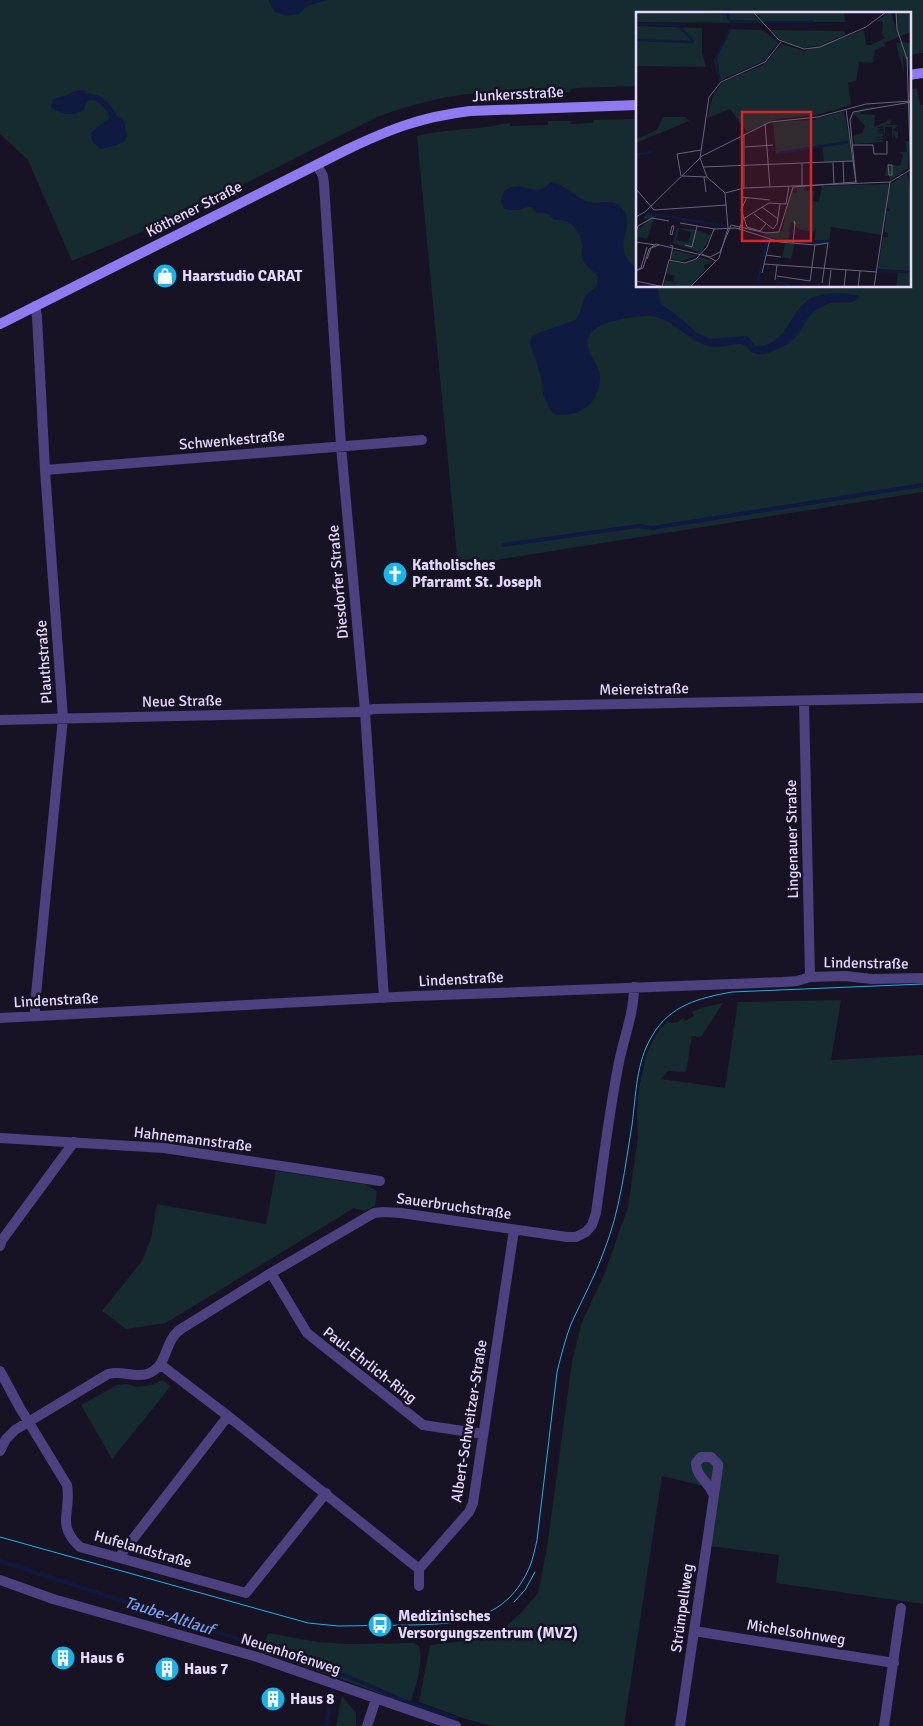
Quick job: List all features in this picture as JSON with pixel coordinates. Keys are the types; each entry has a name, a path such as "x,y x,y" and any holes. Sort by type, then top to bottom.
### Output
{"main road":[{"path":"910,75 923,73"},
{"name":"Junkersstraße","path":"402,124 443,114 470,111 636,105"},
{"name":"Köthener Straße","path":"0,324 402,124"}],"street":[{"name":"Diesdorfer Straße","path":"317,165 323,176 324,184 341,446 365,710 384,998"},
{"name":"Plauthstraße","path":"35,306 63,718 34,1005 35,1016"},
{"name":"Schwenkestraße","path":"45,470 422,440"},
{"name":"Meiereistraße","path":"365,710 923,698"},
{"name":"Lingenauer Straße","path":"804,701 810,978"},
{"name":"Neue Straße","path":"0,720 337,713 365,710"},
{"name":"Lindenstraße","path":"0,1018 384,998 783,982 845,976 880,979 923,978"},
{"name":"Sauerbruchstraße","path":"160,1365 174,1333 271,1273 374,1213 401,1213 550,1236 576,1237 586,1232 592,1225 596,1213 619,1062 633,1006 634,987"},
{"name":"Hahnemannstraße","path":"0,1138 164,1148 380,1181"},
{"path":"0,1246 2,1240 74,1142"},
{"name":"Albert-Schweitzer-Straße","path":"419,1569 469,1512 474,1503 514,1230"},
{"name":"Paul-Ehrlich-Ring","path":"271,1273 306,1333 423,1425 483,1434"},
{"path":"0,1451 6,1439 15,1430 108,1374 115,1372 144,1375 152,1372 160,1365 228,1416 419,1569 419,1586"},
{"name":"Hufelandstraße","path":"0,1371 28,1422 68,1485 70,1498 65,1519 66,1530 80,1547 246,1593 326,1494"},
{"path":"119,1557 228,1416"},
{"name":"Strümpellweg","path":"680,1726 713,1494"},
{"name":"Neuenhofenweg","path":"0,1580 54,1599 257,1657 456,1726"},
{"path":"884,1726 901,1608"},
{"name":"Michelsohnweg","path":"694,1630 894,1662"},
{"path":"368,1726 376,1699"}],"green space":[{"path":"0,0 923,0 923,53 910,55 910,12 636,12 636,86 577,88 571,89 570,92 465,94 402,109 377,117 232,190 228,191 225,189 215,193 211,203 72,261 28,160 0,134"},
{"path":"917,88 920,105 923,105 923,492 458,566 417,136 434,132 510,123 510,126 548,125 548,121 570,121 571,124 593,123 593,120 636,119 636,288 910,288 910,89"},
{"path":"841,1000 831,1060 923,1055 923,1604 776,1583 779,1555 709,1546 720,1490 662,1476 624,1726 492,1726 419,1702 430,1645 465,1641 505,1627 519,1615 538,1593 547,1548 572,1362 582,1322 604,1275 628,1207 638,1137 637,1110 639,1088 646,1056 653,1040 668,1021 671,1023 678,1022 683,1018 685,1021 694,1016 692,1012 723,1003 701,1037 692,1036 686,1072 668,1071 661,1079 725,1088 738,1002"},
{"path":"276,1171 364,1184 377,1191 375,1206 364,1211 354,1208 166,1323 126,1329 102,1311 142,1261 151,1238 157,1204 266,1224"},
{"path":"162,1380 171,1386 112,1459 81,1405 117,1385 126,1384 137,1387 152,1385"},
{"path":"268,1633 318,1642 349,1644 414,1643 419,1646 420,1660 418,1676 410,1705 261,1652"},
{"path":"342,1696 356,1713 356,1726 336,1726"}],"water":[{"path":"268,0 327,0 307,6 299,14 286,16 275,12"},
{"path":"79,90 100,96 108,102 117,116 124,121 127,136 125,141 101,149 94,143 91,134 110,117 104,107 97,101 89,100 85,104 83,111 75,114 62,113 51,107 53,99"},
{"path":"553,182 562,186 586,201 612,202 621,207 627,219 624,239 625,253 629,261 636,268 636,288 657,288 661,304 696,332 709,339 747,336 755,345 762,346 773,342 779,337 798,310 810,299 834,293 859,296 854,301 831,303 818,309 811,315 793,340 777,350 762,354 753,353 741,344 708,346 656,317 647,316 609,322 592,332 588,339 589,351 600,375 597,394 587,407 580,411 563,415 553,414 543,395 541,377 530,343 531,337 576,320 585,296 596,287 598,277 583,261 581,238 573,225 565,221 555,220 546,213 537,213 532,207 508,210 503,208 501,199 505,190 511,188 521,187 538,190"}],"waterway":[{"path":"503,545 639,526 652,528 923,485"},
{"name":"Taube-Altlauf","path":"0,1561 327,1668 334,1673 334,1677"},
{"path":"334,1673 347,1676 407,1702 455,1718"},
{"name":"Taube-Altlauf","path":"326,1726 332,1689"}],"tram line":[{"path":"0,1537 308,1623 338,1626 448,1623 465,1620 496,1608 509,1598 520,1584 533,1557 537,1540 557,1372 571,1324 593,1279 610,1236 624,1173 640,1068 647,1046 659,1025 677,1010 697,1000 732,992 923,984"},
{"path":"514,1602 525,1590 535,1572"}],"place":[{"name":"Haarstudio CARAT","path":"165,276"},
{"name":"Katholisches Pfarramt St. Joseph","path":"395,574"},
{"name":"Medizinisches Versorgungszentrum (MVZ)","path":"380,1625"},
{"name":"Haus 6","path":"63,1658"},
{"name":"Haus 7","path":"167,1669"},
{"name":"Haus 8","path":"273,1699"}]}
